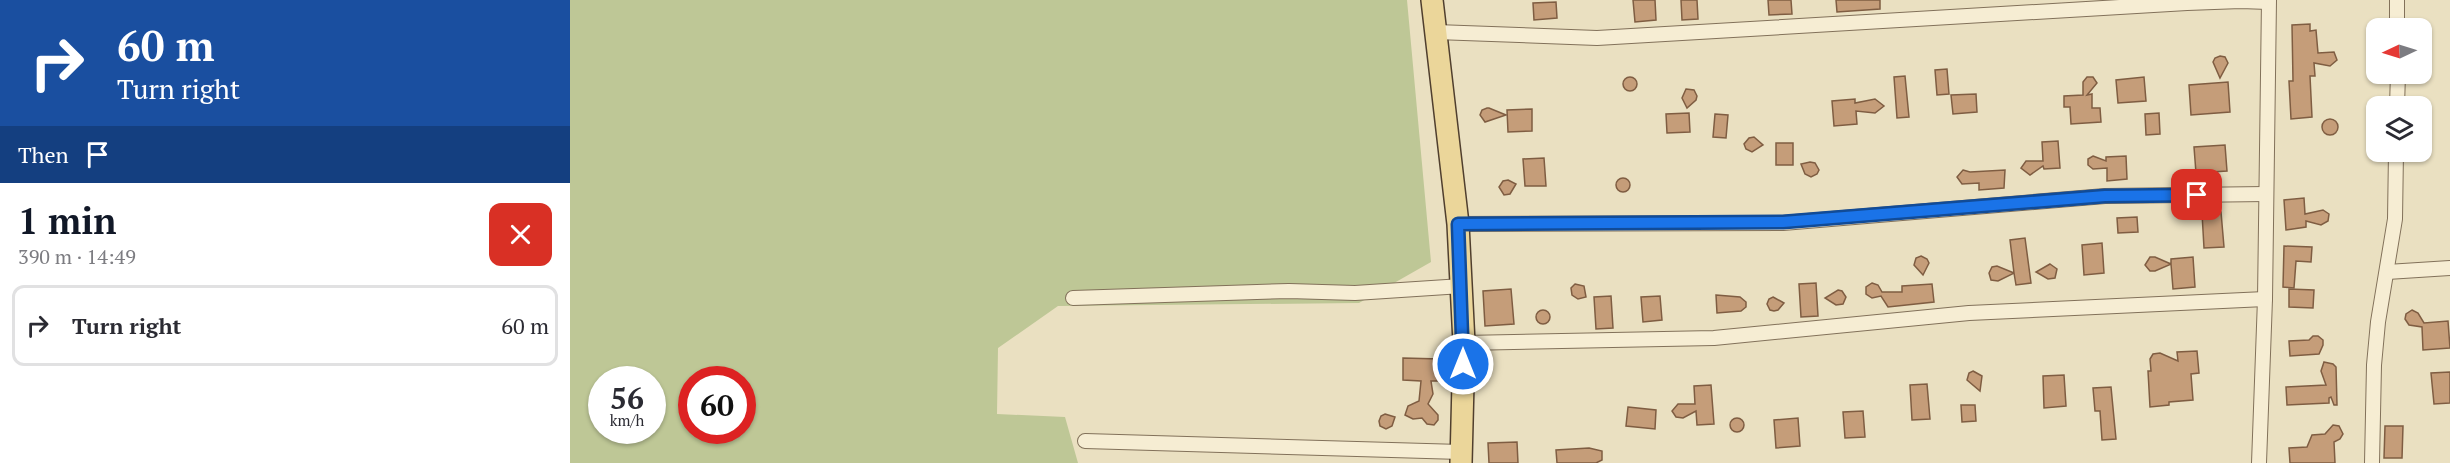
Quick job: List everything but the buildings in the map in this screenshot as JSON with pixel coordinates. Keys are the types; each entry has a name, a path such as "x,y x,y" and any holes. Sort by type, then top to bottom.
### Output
{"main road":[{"path":"1432,0 1458,224 1462,285 1464,342 1461,457"}],"street":[{"path":"1436,32 1597,38 2241,0 2268,1 2265,299 2259,463"},
{"path":"2397,0 2397,18"},
{"path":"2372,463 2374,365 2378,322 2395,219 2396,162"},
{"path":"1458,224 1783,222 2105,196 2266,194"},
{"path":"2387,273 2450,268"},
{"path":"1073,298 1289,291 1355,293 1462,285"},
{"path":"1464,342 1714,338 1969,313 2265,299"},
{"path":"1085,441 1461,457"}],"green space":[{"path":"570,0 1407,0 1431,262 1359,303 1058,306 998,348 997,414 1065,417 1078,463 570,463"}],"route":[{"path":"1463,364 1462,285 1458,224 1783,222 2105,196 2197,195"}]}
